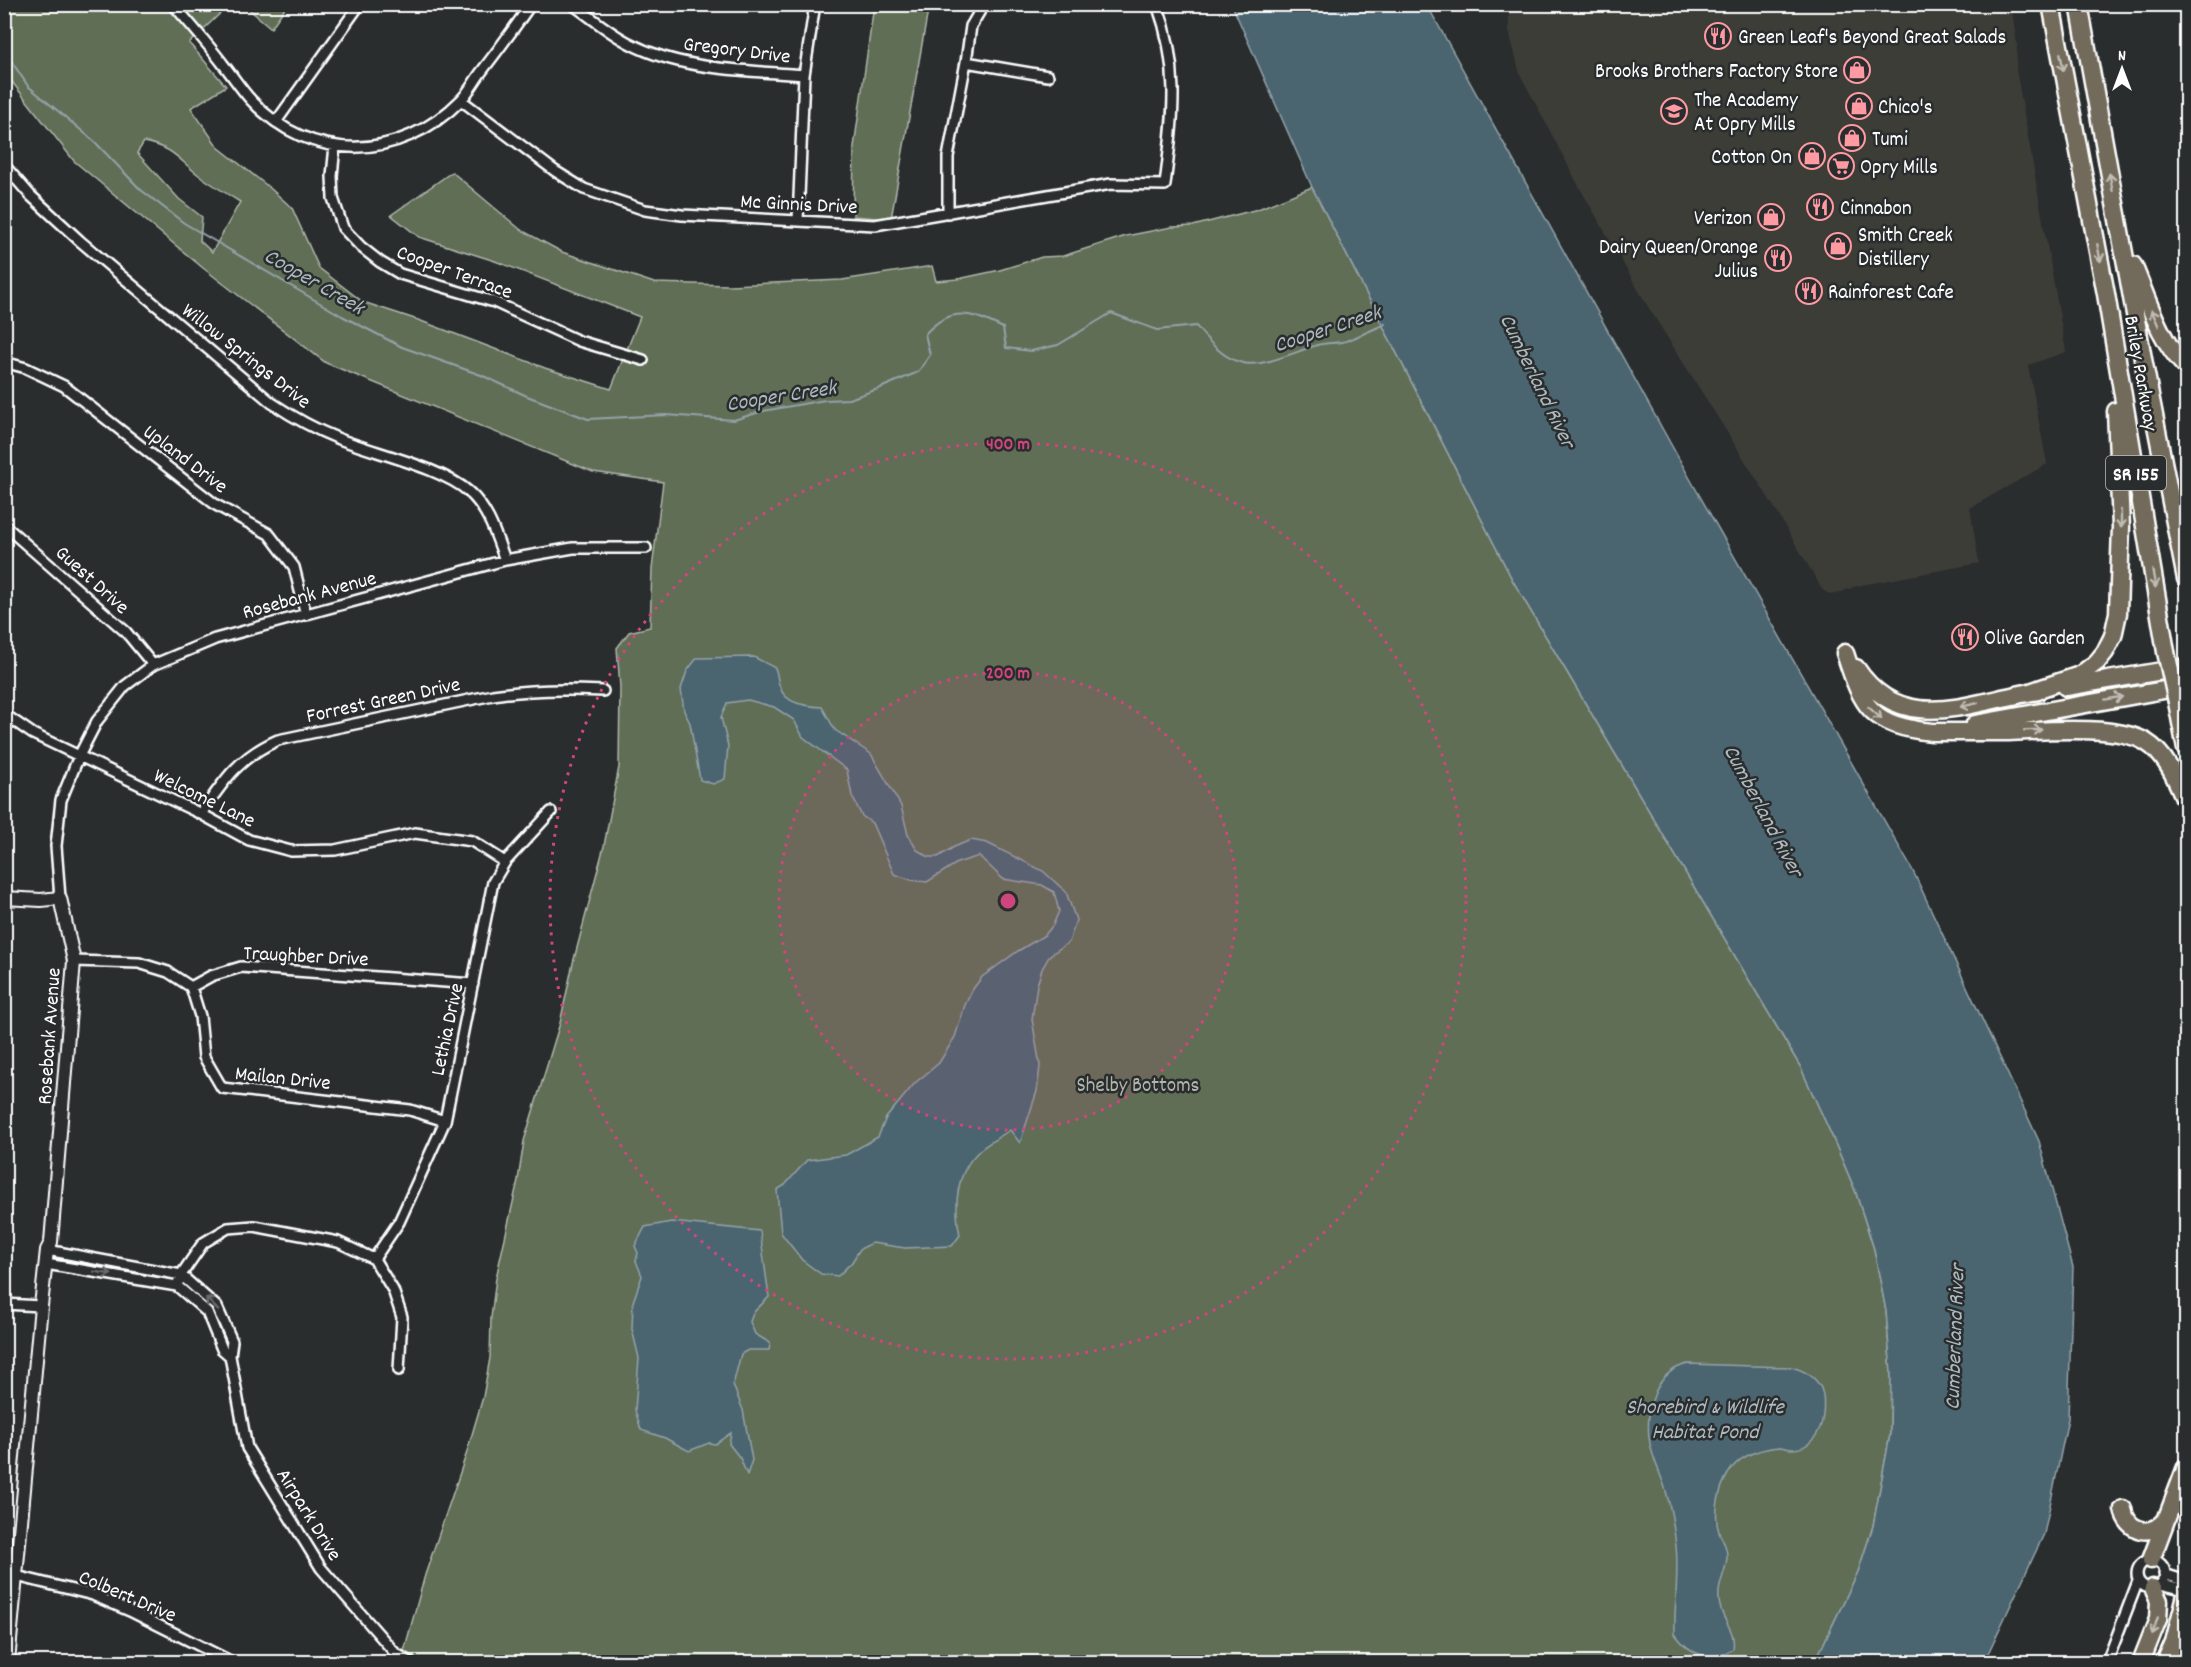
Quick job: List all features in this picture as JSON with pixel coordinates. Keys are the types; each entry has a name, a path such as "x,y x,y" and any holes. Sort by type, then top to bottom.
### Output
{"highway":[{"name":"Briley Parkway","path":"2051,4 2106,294 2166,652 2187,749"},
{"name":"Briley Parkway","path":"2079,4 2121,239 2187,579"},
{"path":"2121,239 2156,322 2187,367"},
{"path":"2026,693 2080,675 2097,662 2113,636 2118,613 2120,470 2106,294"},
{"path":"2187,667 2026,693 1939,710 1903,707 1876,693 1865,682 1845,653 1861,697 1870,710 1885,722 1932,732 2067,730 2133,736 2147,742 2159,755 2173,774 2187,802"},
{"path":"1932,732 2187,686"},
{"path":"1897,725 1903,707"},
{"path":"2151,1560 2187,1467"},
{"path":"2123,1509 2130,1524 2142,1531 2156,1529 2166,1520"},
{"path":"2141,1662 2158,1618 2159,1601 2150,1585"},
{"path":"2165,1662 2174,1642 2187,1592"}],"street":[{"path":"173,4 196,29 251,100 276,122 296,136 335,146 364,148 396,142 424,130 461,100 531,4"},
{"path":"276,122 360,4"},
{"name":"Gregory Drive","path":"572,4 630,43 672,59 710,67 804,75"},
{"path":"798,221 804,75 814,4"},
{"path":"948,213 948,157 971,26 984,4"},
{"name":"Mc Ginnis Drive","path":"461,100 564,177 584,189 618,202 645,210 682,215 875,225 1111,184 1165,185 1174,102 1173,66 1165,27 1157,4"},
{"path":"966,62 1048,76"},
{"name":"Cooper Terrace","path":"335,146 332,176 333,198 343,228 361,247 380,262 400,274 494,302 579,341 643,360"},
{"name":"Willow Springs Drive","path":"4,165 30,195 80,241 273,403 303,423 320,431 448,478 469,492 491,521 505,560"},
{"name":"Upland Drive","path":"4,362 26,368 64,386 216,505 269,534 294,567 306,615"},
{"name":"Guest Drive","path":"4,525 126,632 153,665"},
{"name":"Rosebank Avenue","path":"8,1662 41,1306 47,1250 51,1242 74,962 60,898 56,846 61,800 79,756 97,721 125,686 153,665 216,639 505,560 573,548 646,548"},
{"name":"Forrest Green Drive","path":"201,814 234,768 255,751 278,740 492,694 560,688 603,691"},
{"name":"Welcome Lane","path":"4,714 33,734 201,814 249,840 291,851 335,850 416,833 472,841 505,862"},
{"name":"Lethia Drive","path":"374,1259 399,1222 445,1121 493,882 505,862 551,812"},
{"path":"4,898 60,898"},
{"path":"74,962 139,963 168,972 191,987"},
{"name":"Traughber Drive","path":"191,987 211,976 241,967 473,984"},
{"name":"Mailan Drive","path":"191,987 200,1016 204,1057 222,1088 410,1110 445,1121"},
{"path":"46,1264 177,1286 181,1275 203,1244 228,1228 254,1226 338,1242 374,1259 393,1290 402,1317 399,1371"},
{"path":"47,1250 181,1275"},
{"name":"Airpark Drive","path":"181,1275 217,1307 232,1341 230,1356 247,1448 321,1568 395,1653 410,1662"},
{"name":"Airpark Drive","path":"177,1286 207,1312 222,1349 230,1356"},
{"path":"4,1304 41,1306"},
{"path":"2164,1574 2160,1564 2151,1560 2139,1566 2136,1573 2150,1585 2187,1592"},
{"name":"Colbert Drive","path":"4,1573 93,1595 232,1662"},
{"path":"2164,1574 2187,1581"},
{"path":"2107,1662 2128,1608 2134,1599 2164,1574"}],"shaded area":[{"name":"Opry Mills","path":"1509,5 2011,5 2017,45 2016,69 2066,352 2028,365 2047,464 1970,508 1979,563 1856,586 1836,594 1827,593 1822,589 1771,502 1647,305 1581,190 1520,74 1509,31"}],"green space":[{"name":"Shelby Bottoms","path":"4,5 229,5 189,43 226,86 191,108 218,147 292,208 319,268 363,302 421,321 545,368 611,389 640,317 495,261 419,237 391,215 452,172 521,230 562,252 654,283 729,285 842,280 932,266 936,281 1000,270 1042,257 1063,256 1126,236 1172,227 1193,226 1258,209 1312,187 1513,581 1800,1066 1855,1190 1874,1249 1886,1311 1891,1373 1890,1435 1873,1526 1858,1572 1815,1662 401,1662 425,1575 466,1455 483,1397 490,1358 491,1318 496,1278 518,1180 524,1141 560,1023 573,963 604,846 619,767 620,687 617,648 629,632 650,627 652,569 663,482 593,472 326,363 203,268 74,161 5,73","holes":["144,142 154,144 175,155 200,176 240,202 212,252 200,241 202,217 179,199 137,153"]},
{"path":"244,5 287,5 271,28"},
{"path":"874,5 929,5 891,219 853,216 854,147"}],"water":[{"name":"Cumberland River","path":"1232,5 1427,5 1693,484 1913,871 2039,1141 2073,1267 2068,1419 2044,1534 1984,1662 1815,1662 1858,1572 1873,1526 1890,1435 1891,1373 1886,1311 1874,1249 1855,1190 1800,1066 1513,581 1312,187"},
{"path":"754,657 775,668 779,685 786,697 803,705 822,707 835,730 871,754 901,806 908,835 917,850 929,857 938,857 971,840 987,843 1043,871 1066,892 1076,920 1069,942 1050,955 1037,985 1032,1019 1040,1066 1037,1091 1020,1143 1010,1130 979,1151 965,1169 957,1202 960,1235 952,1246 905,1248 872,1243 860,1249 852,1262 838,1276 821,1274 802,1260 781,1233 777,1190 785,1185 807,1160 846,1155 878,1137 886,1118 915,1083 939,1063 955,1037 965,1005 973,989 982,977 1045,935 1053,925 1059,911 1054,892 1042,885 1003,879 979,856 957,863 927,882 911,880 894,874 872,823 862,816 852,796 847,770 803,737 794,720 774,707 748,700 727,703 721,717 728,746 725,779 713,784 700,780 690,723 684,711 681,689 687,671 697,658"},
{"path":"671,1222 760,1231 769,1297 753,1313 750,1322 755,1334 770,1343 769,1350 748,1350 741,1354 733,1385 743,1410 752,1460 747,1475 740,1458 729,1444 731,1433 715,1444 709,1443 689,1451 665,1438 641,1430 635,1410 639,1358 632,1329 633,1302 642,1276 636,1261 638,1253 635,1246 645,1227"},
{"name":"Shorebird & Wildlife Habitat Pond","path":"1688,1364 1791,1367 1815,1380 1821,1388 1824,1408 1822,1421 1810,1443 1799,1448 1779,1447 1750,1454 1737,1462 1725,1480 1718,1502 1717,1518 1727,1557 1719,1599 1733,1637 1733,1649 1717,1656 1701,1655 1687,1647 1675,1634 1676,1546 1666,1491 1649,1438 1651,1404 1660,1383 1668,1374"}],"waterway":[{"name":"Cooper Creek","path":"4,50 28,86 94,141 141,190 184,223 342,316 402,347 481,375 527,396 588,419 666,415 734,420 763,411 825,400 849,399 918,372 930,355 925,334 935,325 953,315 972,316 1003,328 1006,348 1031,351 1058,345 1111,313 1157,330 1196,326 1224,355 1249,364 1263,363 1318,345 1346,341 1385,324"}],"place":[{"name":"Green Leaf's Beyond Great Salads","path":"1718,36"},
{"name":"Brooks Brothers Factory Store","path":"1857,70"},
{"name":"Chico's","path":"1859,106"},
{"name":"The Academy At Opry Mills","path":"1674,111"},
{"name":"Tumi","path":"1852,138"},
{"name":"Cotton On","path":"1812,156"},
{"name":"Opry Mills","path":"1841,166"},
{"name":"Cinnabon","path":"1820,207"},
{"name":"Verizon","path":"1771,217"},
{"name":"Smith Creek Distillery","path":"1838,246"},
{"name":"Dairy Queen/Orange Julius","path":"1778,258"},
{"name":"Rainforest Cafe","path":"1809,291"},
{"name":"Olive Garden","path":"1965,637"}]}
